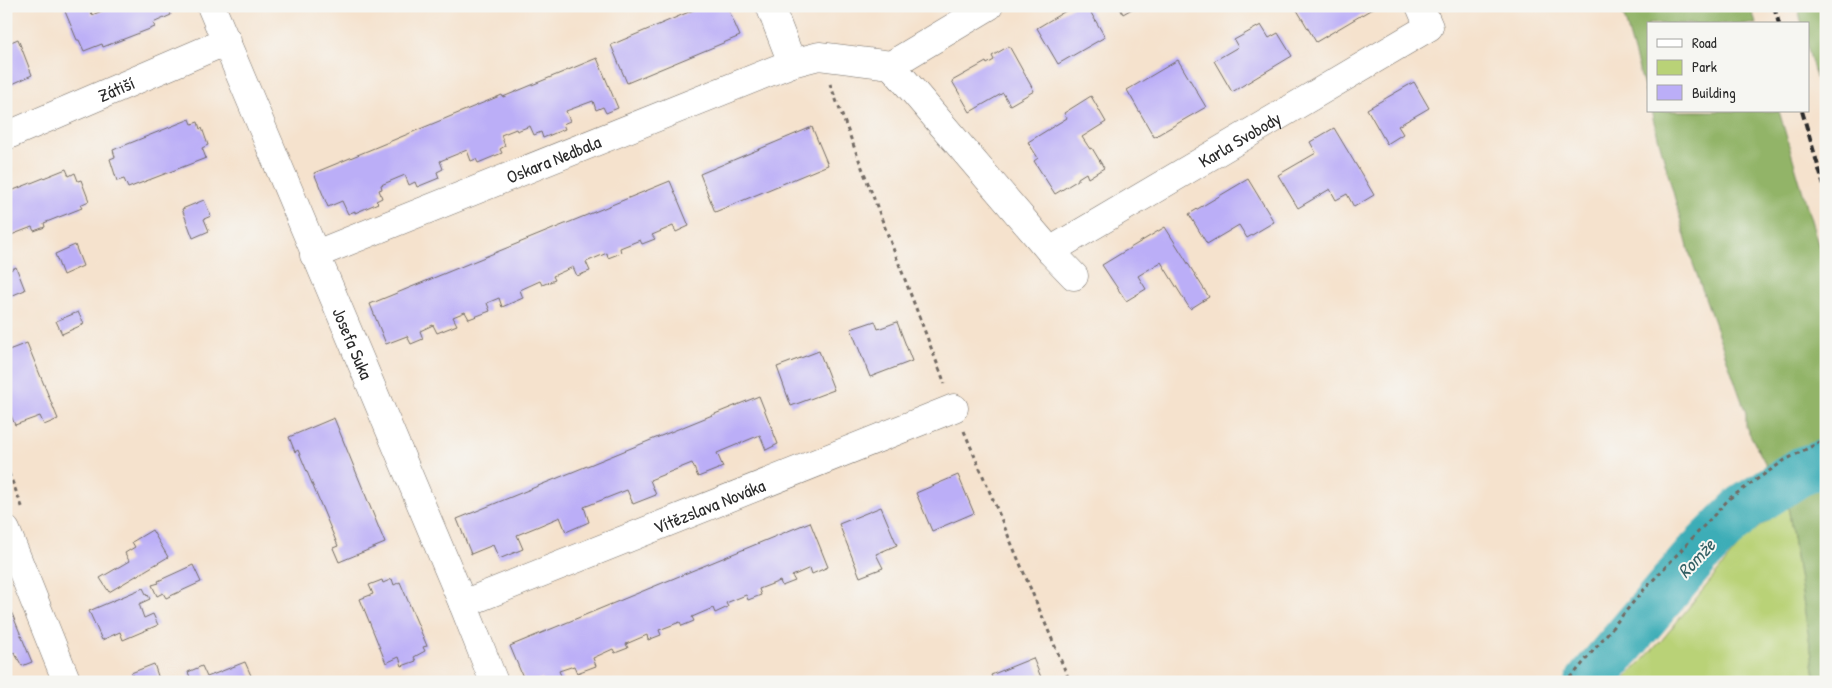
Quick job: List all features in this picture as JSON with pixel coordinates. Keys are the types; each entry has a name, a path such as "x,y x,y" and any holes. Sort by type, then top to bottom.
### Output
{"street":[{"name":"Josefa Suka","path":"211,6 314,255 463,604 494,682"},
{"path":"770,6 792,63"},
{"path":"819,56 892,65 989,6"},
{"name":"Karla Svobody","path":"1050,251 1425,17"},
{"name":"Zátiší","path":"6,136 226,41"},
{"name":"Oskara Nedbala","path":"314,255 792,63 819,56"},
{"path":"892,65 1050,251 1074,276"},
{"name":"Vítězslava Nováka","path":"463,604 954,408"},
{"path":"16,522 14,573 67,682"}],"path":[{"path":"819,56 954,408 1070,682"},
{"path":"1564,682 1574,674 1640,594 1730,498 1785,460 1826,439"},
{"path":"6,466 16,522"},
{"path":"1826,584 1823,612 1826,642"}],"green space":[{"path":"1621,6 1751,6 1755,22 1647,22 1647,97"},
{"path":"1797,6 1826,6 1826,114 1810,56 1810,22 1801,22"},
{"path":"1651,112 1779,112 1826,271 1826,682 1816,682 1788,506 1746,427 1746,413 1691,258"},
{"path":"1788,506 1816,682 1622,682 1662,640 1747,536"}],"building":[{"path":"70,6 89,6 92,15 114,6 168,6 171,15 153,23 155,27 103,47 102,44 84,51 79,40 77,40 64,9"},
{"path":"703,6 727,6 740,36 627,83 611,45"},
{"path":"1074,6 1087,6 1105,37 1058,64 1037,28"},
{"path":"1119,6 1137,6 1123,14"},
{"path":"1304,6 1377,6 1316,42 1297,10"},
{"path":"1261,25 1269,38 1278,33 1292,56 1232,92 1214,61 1238,47 1234,40"},
{"path":"18,39 32,75 6,87 6,41 10,40 11,42"},
{"path":"1009,46 1034,91 1010,105 1003,93 970,112 952,81 986,62 987,64 994,60 992,56"},
{"path":"597,58 618,108 606,113 603,107 596,110 593,101 566,111 570,121 563,124 565,129 543,138 541,132 534,135 530,126 517,131 516,129 501,135 505,146 500,149 502,153 478,163 476,159 471,161 467,150 440,161 443,169 437,172 439,178 417,187 415,182 409,185 405,175 381,185 382,189 379,190 382,198 376,201 378,203 355,213 355,211 348,214 342,201 328,207 314,173"},
{"path":"1178,60 1206,107 1154,137 1127,90"},
{"path":"1414,82 1429,108 1398,126 1403,134 1387,144 1367,109"},
{"path":"1091,96 1106,122 1082,137 1090,149 1092,148 1104,168 1088,178 1086,173 1055,194 1034,161 1038,158 1028,142 1067,118 1064,113"},
{"path":"190,119 192,124 198,122 200,129 202,128 208,145 202,148 206,158 128,188 124,179 117,181 110,159 115,157 113,150"},
{"path":"812,127 828,165 715,212 700,174"},
{"path":"1334,128 1374,195 1354,207 1347,194 1336,200 1330,189 1298,208 1278,175 1316,153 1310,142"},
{"path":"66,169 69,176 75,173 78,181 81,180 89,201 80,205 82,208 44,223 45,227 34,231 32,227 6,237 6,193"},
{"path":"1248,179 1274,222 1247,238 1239,225 1207,244 1189,214"},
{"path":"670,181 689,226 676,232 673,226 652,235 655,239 642,244 640,240 620,248 621,253 608,258 607,253 586,262 590,271 577,276 573,267 553,276 555,280 542,285 540,281 520,290 523,298 502,307 499,298 487,303 490,311 469,319 465,312 453,317 457,325 437,333 433,325 420,331 423,339 411,344 407,336 386,344 370,304"},
{"path":"204,200 211,216 204,219 209,231 193,238 182,209"},
{"path":"1165,227 1209,297 1190,309 1161,262 1138,276 1146,289 1126,301 1102,265"},
{"path":"75,245 83,266 63,275 55,254"},
{"path":"16,267 25,290 6,298 6,272"},
{"path":"78,312 84,324 62,334 56,321"},
{"path":"875,321 878,329 897,322 912,361 870,377 851,329"},
{"path":"27,343 58,419 44,425 40,416 15,425 6,404 6,351"},
{"path":"819,351 834,390 791,406 777,367"},
{"path":"759,396 778,444 766,450 760,435 717,453 723,467 698,477 692,463 650,480 656,495 633,504 627,490 584,507 589,522 566,532 560,517 517,535 523,549 499,559 493,545 471,554 457,519"},
{"path":"334,418 385,543 339,562 333,548 338,546 298,450 295,452 289,437"},
{"path":"958,475 974,513 932,531 916,493"},
{"path":"881,507 897,545 876,554 883,568 860,577 839,524"},
{"path":"810,522 828,567 812,574 810,568 792,576 795,581 782,586 780,581 759,589 761,595 748,600 746,595 726,603 728,607 715,613 713,608 692,617 694,621 682,626 680,622 659,630 661,635 648,640 647,635 626,644 628,648 615,653 613,649 593,658 596,666 577,673 574,666 559,671 564,682 543,682 542,678 534,682 525,682 510,646"},
{"path":"152,530 168,557 109,592 100,578 129,561 125,553 135,547 132,542"},
{"path":"193,565 201,582 166,598 163,593 157,596 152,585"},
{"path":"392,579 394,585 400,582 427,646 423,647 425,651 414,657 416,661 402,666 399,657 386,663 360,599 373,594 369,585 382,580 383,583"},
{"path":"143,588 150,599 139,604 144,618 153,614 158,625 123,640 120,632 102,640 89,611"},
{"path":"8,604 32,662 22,666 14,652 6,658 6,605"},
{"path":"1033,658 1043,682 994,682 991,675"},
{"path":"245,662 253,680 249,682 192,682 188,672 202,666 207,677"},
{"path":"154,664 160,682 121,682 133,677 131,673"}],"waterway":[{"name":"Romže","path":"1589,682 1698,554 1744,508 1803,470 1826,463"}],"railway":[{"path":"1774,6 1778,22"},
{"path":"1802,112 1826,193"}]}
